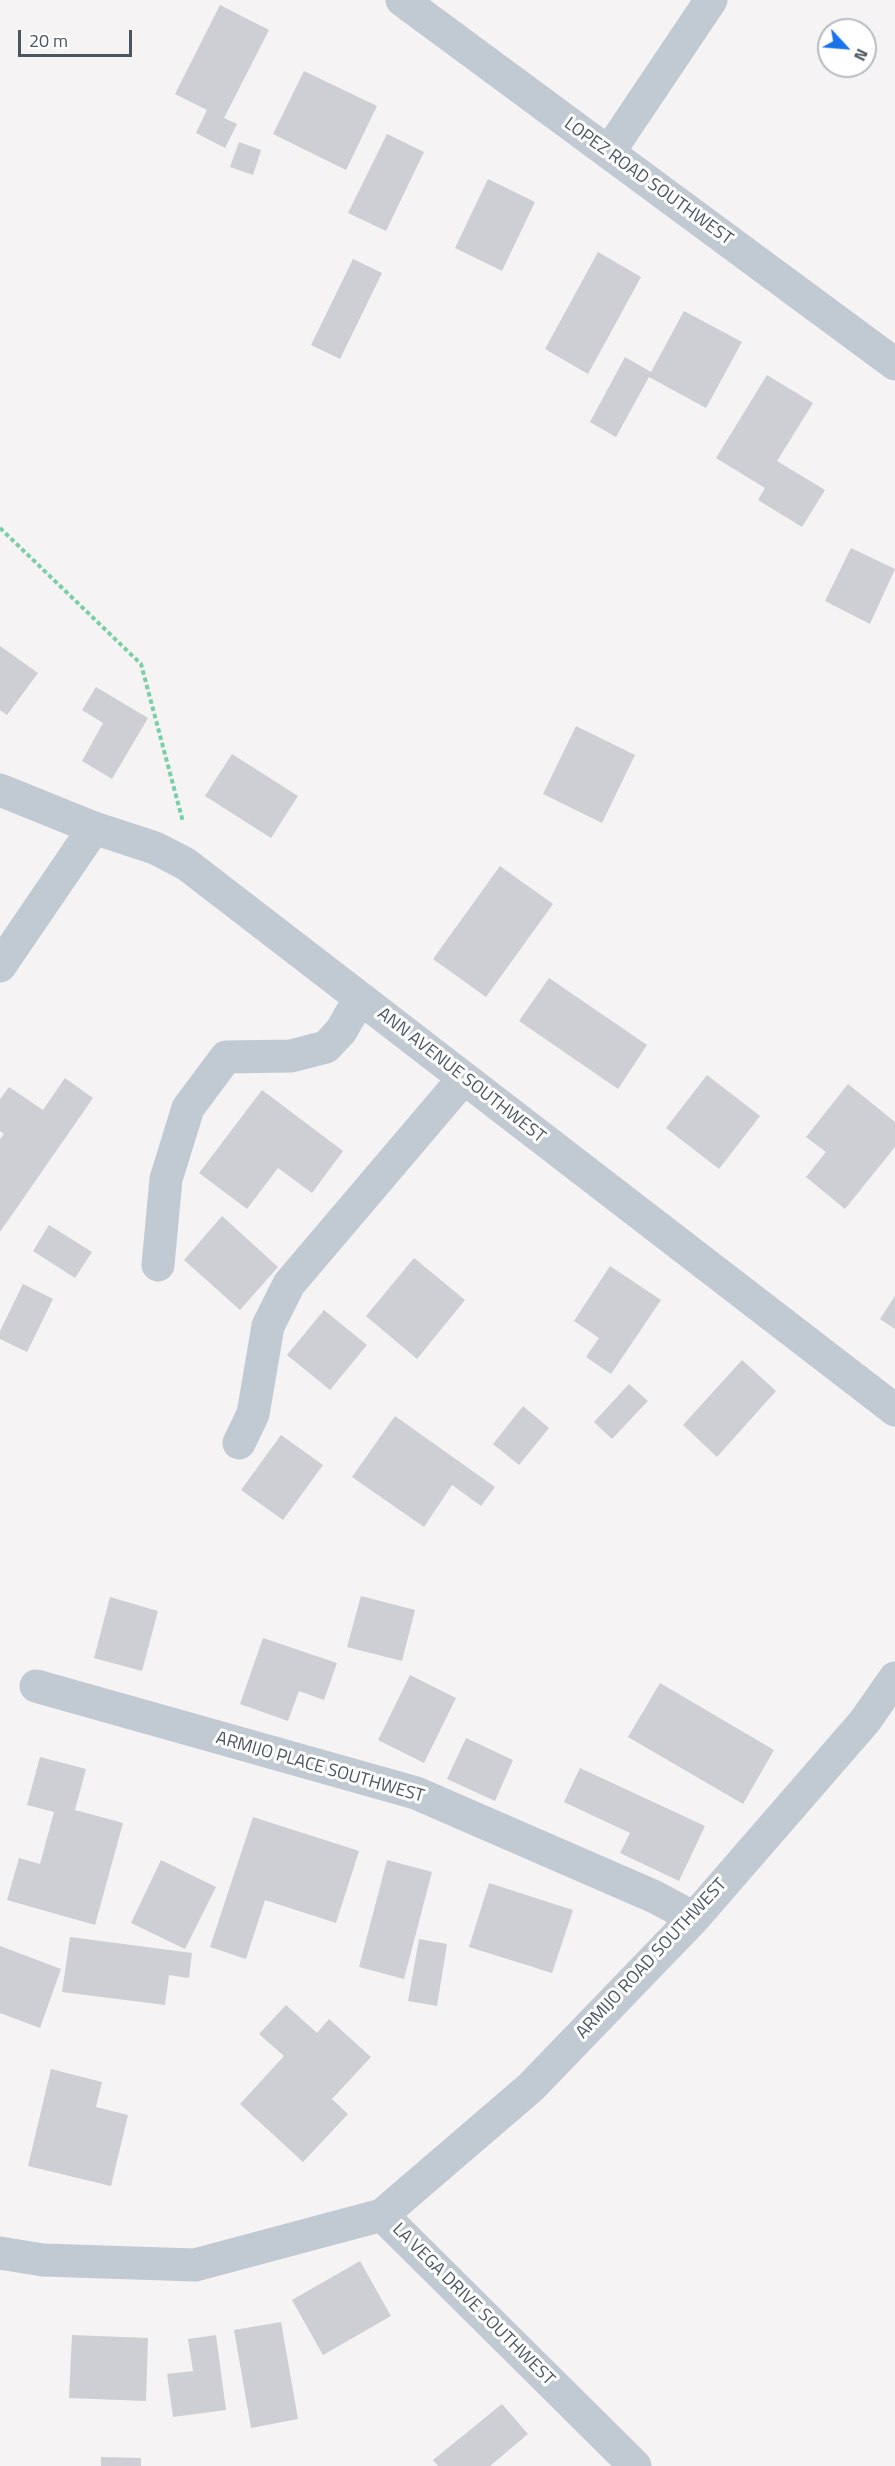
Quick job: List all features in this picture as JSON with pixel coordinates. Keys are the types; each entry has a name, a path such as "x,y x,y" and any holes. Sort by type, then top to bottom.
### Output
{"street":[{"name":"LOPEZ ROAD SOUTHWEST","path":"402,0 895,364"},
{"path":"609,152 711,0"},
{"name":"ANN AVENUE SOUTHWEST","path":"0,790 94,828 154,848 196,872 895,1410"},
{"path":"0,966 94,828"},
{"path":"158,1265 166,1179 188,1108 226,1057 291,1056 326,1047 341,1031 360,998"},
{"path":"239,1443 253,1414 268,1326 289,1284 464,1078"},
{"name":"ARMIJO ROAD SOUTHWEST","path":"382,2215 531,2087 694,1918 865,1720 895,1678"},
{"name":"ARMIJO PLACE SOUTHWEST","path":"36,1686 416,1793 655,1897 694,1918"},
{"name":"LA VEGA DRIVE SOUTHWEST","path":"0,2253 43,2260 195,2265 382,2215 635,2466"}],"path":[{"path":"0,528 141,664 196,872"}],"building":[{"path":"220,5 269,30 224,118 237,124 225,148 196,133 207,110 175,94"},
{"path":"304,71 377,106 346,170 273,134"},
{"path":"387,134 424,152 386,231 348,213"},
{"path":"239,142 261,150 253,175 230,167"},
{"path":"488,179 535,202 502,271 455,248"},
{"path":"598,252 641,277 588,374 545,349"},
{"path":"353,259 382,273 340,359 311,345"},
{"path":"684,311 742,342 706,408 649,377 616,437 590,422 625,357 651,372"},
{"path":"767,375 813,403 777,461 825,490 802,527 758,500 765,488 716,458"},
{"path":"851,548 895,569 870,624 825,601"},
{"path":"0,646 38,673 7,715 0,710"},
{"path":"96,687 148,718 112,779 82,761 103,723 82,710"},
{"path":"576,726 635,755 602,823 543,794"},
{"path":"232,754 298,796 271,838 205,796"},
{"path":"500,866 553,904 486,997 433,959"},
{"path":"549,978 647,1045 618,1089 519,1021"},
{"path":"707,1075 760,1116 719,1169 666,1128"},
{"path":"65,1078 93,1098 0,1232 0,1139 4,1134 0,1131 0,1099 9,1087 43,1110"},
{"path":"848,1084 895,1122 895,1147 845,1209 806,1177 826,1152 806,1137"},
{"path":"262,1090 343,1151 312,1193 278,1168 247,1209 199,1173"},
{"path":"222,1216 278,1267 240,1310 184,1260"},
{"path":"49,1225 92,1252 75,1278 33,1251"},
{"path":"414,1258 465,1300 417,1359 366,1316"},
{"path":"610,1266 661,1300 611,1374 586,1357 599,1338 574,1321"},
{"path":"23,1284 53,1299 27,1352 0,1339 0,1331"},
{"path":"895,1296 895,1329 880,1319"},
{"path":"324,1310 367,1345 330,1390 287,1355"},
{"path":"742,1360 776,1391 717,1457 683,1425"},
{"path":"629,1384 648,1401 612,1439 594,1422"},
{"path":"523,1406 549,1428 519,1465 493,1444"},
{"path":"395,1416 495,1487 481,1506 452,1485 424,1527 352,1477"},
{"path":"281,1435 323,1465 283,1520 241,1490"},
{"path":"361,1596 415,1610 402,1661 347,1647"},
{"path":"110,1597 158,1611 142,1671 94,1658"},
{"path":"263,1638 337,1663 324,1700 299,1691 288,1721 240,1704"},
{"path":"410,1675 456,1698 424,1763 378,1740"},
{"path":"660,1683 774,1750 743,1804 628,1737"},
{"path":"466,1738 513,1760 495,1801 447,1779"},
{"path":"40,1757 86,1769 75,1810 123,1823 95,1925 7,1900 19,1858 40,1864 54,1812 27,1805"},
{"path":"580,1768 705,1826 679,1881 620,1853 630,1833 564,1802"},
{"path":"253,1817 359,1851 336,1923 265,1900 246,1959 210,1947"},
{"path":"161,1860 216,1887 185,1949 131,1923"},
{"path":"387,1860 432,1872 404,1979 359,1967"},
{"path":"489,1883 573,1910 552,1973 469,1947"},
{"path":"70,1937 192,1953 189,1978 169,1975 165,2005 62,1992"},
{"path":"419,1939 447,1944 437,2006 408,2001"},
{"path":"0,1946 61,1969 40,2028 0,2013"},
{"path":"286,2005 317,2033 329,2019 371,2057 332,2099 348,2114 303,2162 240,2104 284,2056 259,2034"},
{"path":"51,2069 102,2082 96,2107 128,2115 111,2186 28,2166"},
{"path":"360,2261 391,2316 323,2355 292,2300"},
{"path":"281,2322 298,2419 251,2428 234,2330"},
{"path":"72,2335 148,2338 146,2401 69,2398"},
{"path":"216,2335 226,2410 173,2417 167,2374 193,2371 188,2339"},
{"path":"502,2404 528,2434 490,2466 438,2466 433,2460"},
{"path":"101,2457 141,2458 141,2466 101,2466"}]}
